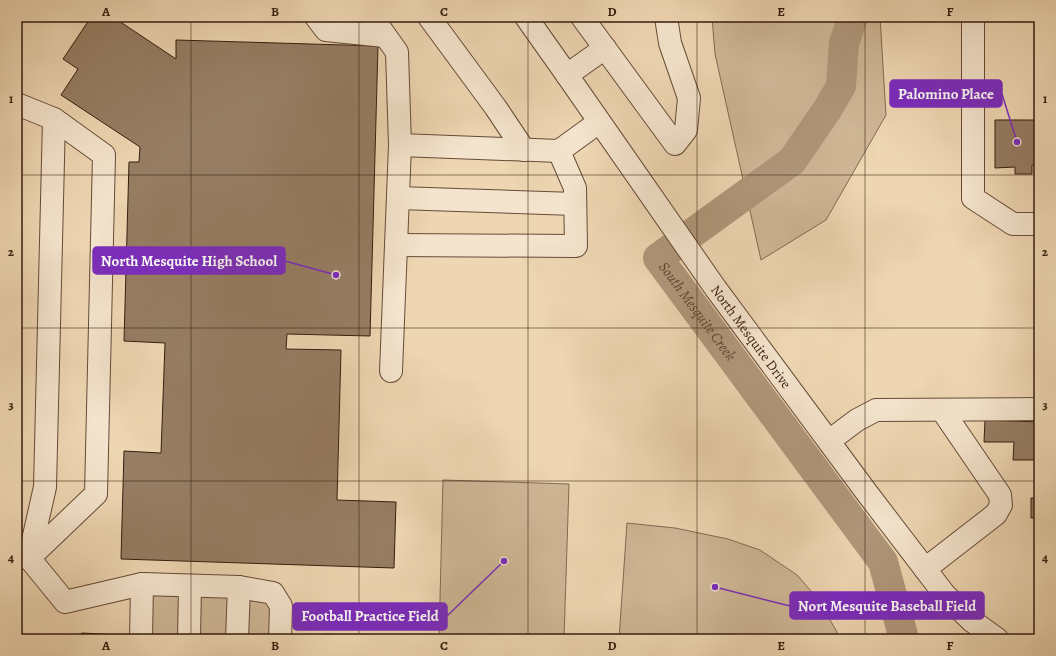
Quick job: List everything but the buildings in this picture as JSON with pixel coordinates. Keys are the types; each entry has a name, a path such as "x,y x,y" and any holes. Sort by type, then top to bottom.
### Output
{"street":[{"path":"316,17 326,30 385,36"},
{"path":"372,17 397,52 400,145 391,371"},
{"path":"429,17 496,108 524,150"},
{"name":"North Mesquite Drive","path":"526,17 716,289 866,493 944,595 972,621 997,639"},
{"path":"582,17 675,144 686,130 689,98 670,43 666,17"},
{"path":"973,17 973,198 1013,224 1039,224"},
{"path":"567,75 605,48"},
{"path":"17,104 54,119 104,155 96,494 23,557"},
{"path":"23,557 45,487 54,119"},
{"path":"400,145 559,151 599,122"},
{"path":"396,245 576,246 575,188 559,151"},
{"path":"398,198 575,204"},
{"path":"829,441 857,420 876,410 1039,409"},
{"path":"925,569 996,514 1001,505 1000,495 942,410"},
{"path":"23,557 65,602 142,584 239,587 273,593 281,606 280,639"},
{"path":"141,639 142,584"},
{"path":"189,639 190,586"},
{"path":"237,639 239,587"}],"shaded area":[{"path":"712,17 880,17 886,115 826,220 761,260 715,54"},
{"path":"443,480 569,484 564,639 439,639"},
{"path":"627,523 675,528 728,539 760,550 797,575 818,599 837,632 838,639 619,639"},
{"path":"148,584 273,587 271,639 147,639"}],"waterway":[{"name":"South Mesquite Creek","path":"853,17 844,43 841,86 827,110 792,161 658,258 883,562 904,639"}],"place":[{"name":"Palomino Place","path":"1017,142"},
{"name":"North Mesquite High School","path":"336,275"},
{"name":"Football Practice Field","path":"504,561"},
{"name":"Nort Mesquite Baseball Field","path":"715,587"}]}
